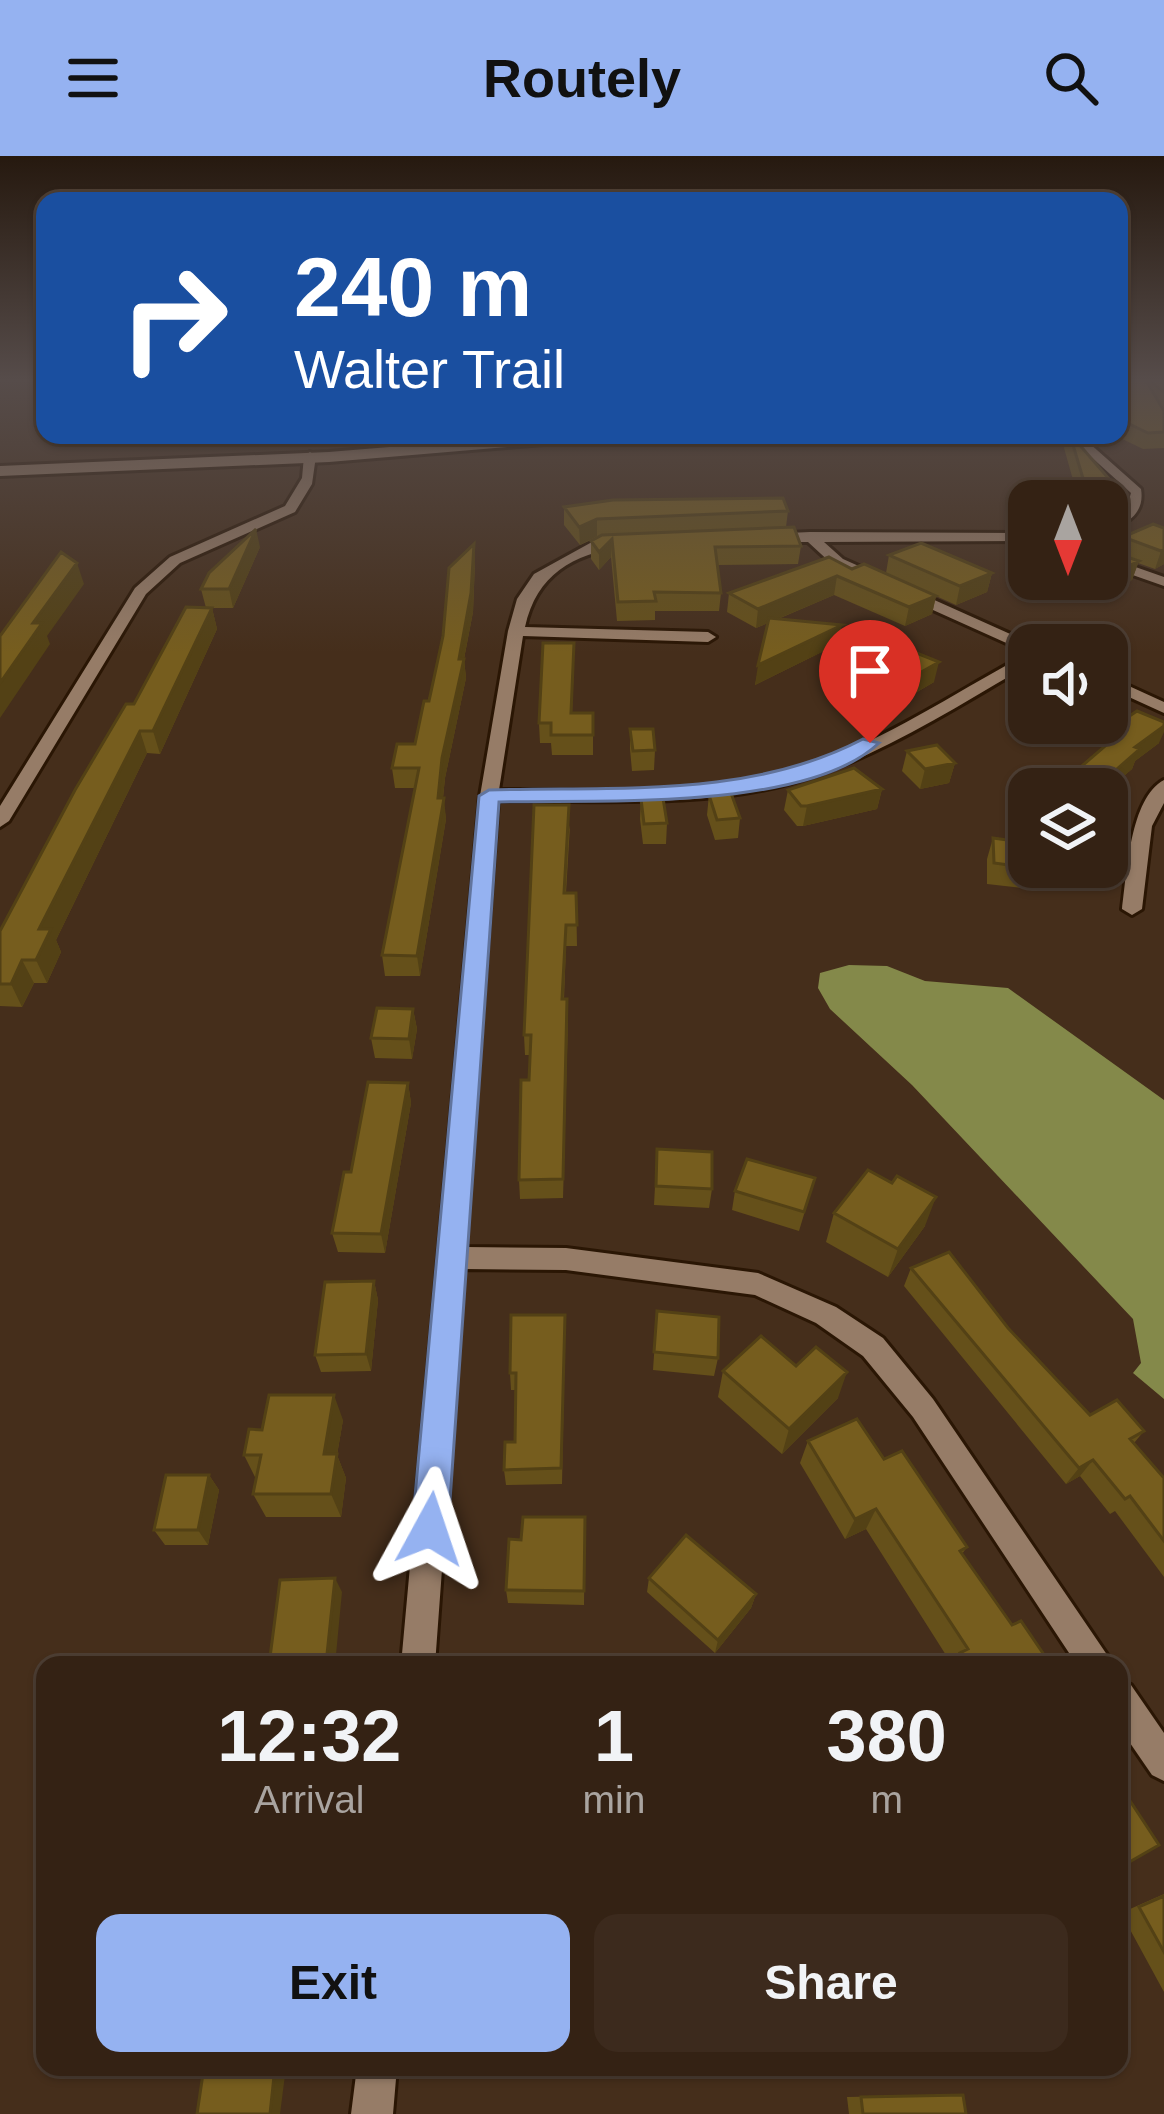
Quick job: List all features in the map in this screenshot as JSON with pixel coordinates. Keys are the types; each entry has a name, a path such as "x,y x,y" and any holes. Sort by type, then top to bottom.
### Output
{"street":[{"path":"0,821 140,591 175,560 290,508 303,493 311,470"},
{"path":"1128,484 1137,492 1136,506 1128,516"},
{"path":"810,536 838,562 1008,639"},
{"path":"739,539 1008,537"},
{"path":"419,1656 489,796 516,631 524,598 539,577 564,559 597,545 644,542"},
{"path":"1128,569 1164,582"},
{"path":"516,631 708,637"},
{"path":"489,796 724,789 781,780 830,765 1008,670"},
{"path":"1128,691 1164,708"},
{"path":"1132,908 1143,826 1164,785"},
{"path":"453,1258 566,1259 758,1284 826,1315 873,1347 923,1408 1091,1656"},
{"path":"1128,1710 1164,1763"},
{"path":"372,2114 376,2076"}],"shaded area":[{"path":"849,965 887,966 925,981 1008,988 1164,1100 1164,1399 1133,1373 1141,1363 1133,1319 912,1085 830,1009 818,988 820,973"}],"building":[{"path":"1081,470 1102,470 1110,480 1084,480"},
{"path":"783,498 788,511 597,519 579,527 564,507 613,500"},
{"path":"1153,524 1164,528 1164,549 1128,539"},
{"path":"794,527 801,546 715,547 721,593 654,592 656,601 618,602 612,539 599,552 591,541 602,535"},
{"path":"256,529 229,589 201,589 209,573"},
{"path":"921,543 992,573 960,586 889,555"},
{"path":"474,544 459,659 464,659 442,758 438,798 444,798 417,956 382,955 419,768 392,768 397,744 415,744 443,636 449,568"},
{"path":"61,552 77,563 33,623 42,623 0,683 0,636"},
{"path":"829,557 852,569 864,564 936,596 909,607 837,576 758,609 729,593"},
{"path":"186,607 212,608 153,731 140,731 39,929 51,929 36,960 22,960 11,984 0,984 0,931 75,790 126,704 134,704"},
{"path":"769,618 842,625 758,665"},
{"path":"543,643 574,643 571,713 593,713 593,735 551,735 551,723 539,723"},
{"path":"914,652 939,662 916,675 892,664"},
{"path":"1137,711 1164,726 1135,747 1140,749 1118,768 1080,768 1108,744 1128,744 1128,717"},
{"path":"630,729 653,729 655,750 633,751"},
{"path":"937,745 955,763 925,769 907,751"},
{"path":"854,768 882,789 807,806 801,806 788,790"},
{"path":"731,793 740,818 717,820 709,795"},
{"path":"663,798 667,823 644,824 641,799"},
{"path":"534,805 569,805 564,893 576,893 577,925 566,925 563,1179 519,1180 521,1080 529,1080 531,1035 524,1035"},
{"path":"993,838 1008,840 1008,865 994,863"},
{"path":"377,1008 413,1009 409,1039 371,1038"},
{"path":"368,1082 408,1083 381,1234 332,1233 344,1172 351,1172"},
{"path":"657,1149 712,1152 712,1189 656,1186"},
{"path":"747,1159 815,1178 804,1212 735,1191"},
{"path":"868,1170 892,1183 897,1176 936,1197 898,1249 834,1213"},
{"path":"949,1252 1008,1328 1090,1415 1117,1400 1144,1431 1130,1439 1164,1478 1164,1541 1130,1496 1125,1499 1093,1460 1079,1468 911,1268"},
{"path":"374,1281 366,1354 315,1355 325,1282"},
{"path":"657,1311 719,1317 718,1358 654,1352"},
{"path":"511,1315 565,1315 561,1468 504,1470 505,1442 515,1442"},
{"path":"761,1336 796,1366 816,1347 847,1372 789,1429 723,1371"},
{"path":"269,1395 334,1395 324,1454 337,1454 331,1494 253,1494 261,1455 244,1455 249,1429 262,1430"},
{"path":"857,1419 884,1459 902,1451 967,1547 960,1551 1012,1625 1021,1621 1045,1656 962,1656 968,1649 876,1509 855,1519 808,1441"},
{"path":"166,1475 209,1475 198,1530 154,1530"},
{"path":"523,1517 585,1517 584,1591 506,1590 509,1539 521,1540"},
{"path":"686,1535 756,1594 718,1640 649,1578"},
{"path":"335,1578 327,1656 270,1656 280,1580"},
{"path":"1128,1798 1159,1845 1128,1863"},
{"path":"1164,1896 1164,1952 1139,1907"},
{"path":"203,2076 274,2076 270,2114 197,2114"},
{"path":"963,2095 966,2114 863,2114 861,2097"}],"route":[{"path":"430,1529 489,796 724,789 781,780 830,765 870,743"}]}
